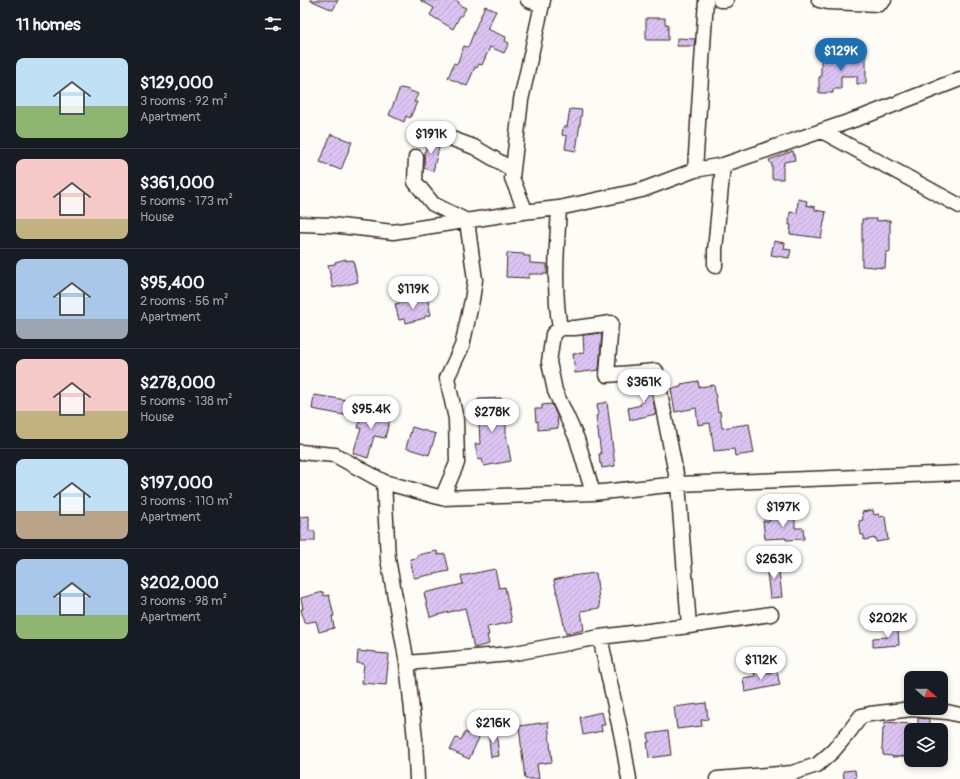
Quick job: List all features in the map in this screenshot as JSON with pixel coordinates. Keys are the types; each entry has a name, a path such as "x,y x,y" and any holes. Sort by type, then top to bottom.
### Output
{"street":[{"path":"523,212 523,205 512,178 521,100 543,3 528,0"},
{"path":"695,170 706,0"},
{"path":"720,0 726,0"},
{"path":"819,0 828,2 879,4 884,0"},
{"path":"300,224 331,225 393,232 558,208 642,190 695,170 723,165 822,131 960,79"},
{"path":"822,131 960,206"},
{"path":"425,132 439,134 474,147 513,170"},
{"path":"416,156 415,182 433,204 467,221"},
{"path":"715,266 715,250 723,165"},
{"path":"558,208 556,275 560,328"},
{"path":"442,498 457,463 456,419 447,378 462,346 475,280 467,221"},
{"path":"593,493 577,439 556,391 549,362 553,334 560,328 575,328 611,323 607,375 656,371 678,484 689,626"},
{"path":"300,452 335,455 384,482 442,498 593,493 678,484 960,473"},
{"path":"384,482 388,559 407,663 415,739 417,779"},
{"path":"407,663 510,654 600,637 771,614"},
{"path":"600,637 622,738 629,779"},
{"path":"717,779 792,773 817,765 833,751 862,716 912,709 947,712 960,715"}],"building":[{"path":"310,0 338,0 333,10"},
{"path":"420,0 455,0 459,2 459,5 466,8 453,29 430,15 434,8"},
{"path":"485,6 496,11 487,29 506,37 505,41 509,43 504,53 490,47 482,65 479,64 477,68 475,67 467,86 448,78 454,63 457,64 464,46 467,47 469,45"},
{"path":"646,18 665,18 665,24 668,24 668,40 646,40"},
{"path":"677,38 695,39 694,46 677,46"},
{"path":"849,56 866,56 866,84 857,84 857,76 841,76 841,89 833,89 833,93 819,93 821,60 837,60 840,57 849,58"},
{"path":"400,88 418,94 414,102 417,102 410,118 406,116 404,122 389,115"},
{"path":"570,109 582,110 576,151 565,149 567,136 562,135 563,127 567,127"},
{"path":"331,134 352,142 341,170 320,162"},
{"path":"428,141 440,144 433,171 424,168 424,155"},
{"path":"793,151 795,160 784,162 783,179 772,179 772,164 769,160"},
{"path":"798,199 807,201 806,205 815,207 815,210 826,212 821,238 790,234 790,212 797,213"},
{"path":"862,219 877,219 877,221 890,220 890,252 886,252 885,268 862,266"},
{"path":"774,241 785,243 784,249 791,250 789,258 771,255"},
{"path":"507,253 524,254 524,256 530,256 530,263 547,264 547,274 529,274 529,278 506,277"},
{"path":"346,259 346,261 353,260 358,282 333,288 328,265 335,264 335,262"},
{"path":"427,297 431,315 406,323 405,319 399,320 395,304"},
{"path":"602,333 599,370 575,373 573,354 584,353 583,335"},
{"path":"649,380 656,414 630,420 628,408 641,405 640,403 644,402 640,381"},
{"path":"698,381 699,387 714,385 722,428 749,424 754,453 735,456 734,449 714,451 710,423 698,425 696,408 675,412 671,389 681,387 681,384"},
{"path":"314,395 347,400 344,415 312,409"},
{"path":"501,398 502,415 506,415 506,434 511,461 484,466 482,459 478,460 475,444 480,444 478,399"},
{"path":"607,402 615,466 602,468 601,463 600,464 599,454 601,454 596,416 598,415 597,404"},
{"path":"552,404 557,416 558,428 538,430 538,421 536,422 535,409 542,409 542,405"},
{"path":"363,408 391,415 385,438 374,436 368,458 353,453 361,428 358,428"},
{"path":"412,427 436,434 429,455 406,448"},
{"path":"873,510 874,515 879,514 879,517 885,516 888,540 876,542 876,538 864,540 864,535 861,535 859,521 863,520 862,512"},
{"path":"786,512 786,515 793,514 793,516 795,516 795,528 803,528 804,539 765,539 763,521 770,521 770,516 776,516 776,513"},
{"path":"309,516 309,531 315,531 315,541 300,541 300,517"},
{"path":"437,551 438,555 445,554 449,571 414,578 410,559 417,558 417,555"},
{"path":"778,562 782,597 770,598 766,563"},
{"path":"495,569 499,588 505,587 512,622 487,627 489,644 474,648 465,608 430,617 424,593 463,584 461,576"},
{"path":"596,573 600,608 581,611 584,630 566,634 554,580 570,576"},
{"path":"323,592 324,596 329,595 334,616 332,616 334,628 319,632 316,621 304,623 301,609 303,609 301,598"},
{"path":"898,629 899,645 873,647 873,638 888,637 887,630"},
{"path":"358,651 389,654 386,685 362,683 364,664 357,663"},
{"path":"768,669 768,673 777,672 780,685 745,692 743,678 755,676 754,671"},
{"path":"706,703 708,719 701,720 702,726 677,729 674,707"},
{"path":"602,712 605,725 601,725 602,731 583,735 580,717"},
{"path":"918,718 929,719 929,723 918,723"},
{"path":"548,722 552,762 537,764 539,779 525,779 519,726"},
{"path":"885,722 904,723 904,756 892,757 883,755"},
{"path":"488,731 496,731 499,756 491,757"},
{"path":"668,731 671,755 649,758 647,742 649,742 648,734"},
{"path":"465,732 479,738 469,759 450,750 456,738 461,740"},
{"path":"855,770 856,779 844,779 843,771"}]}
